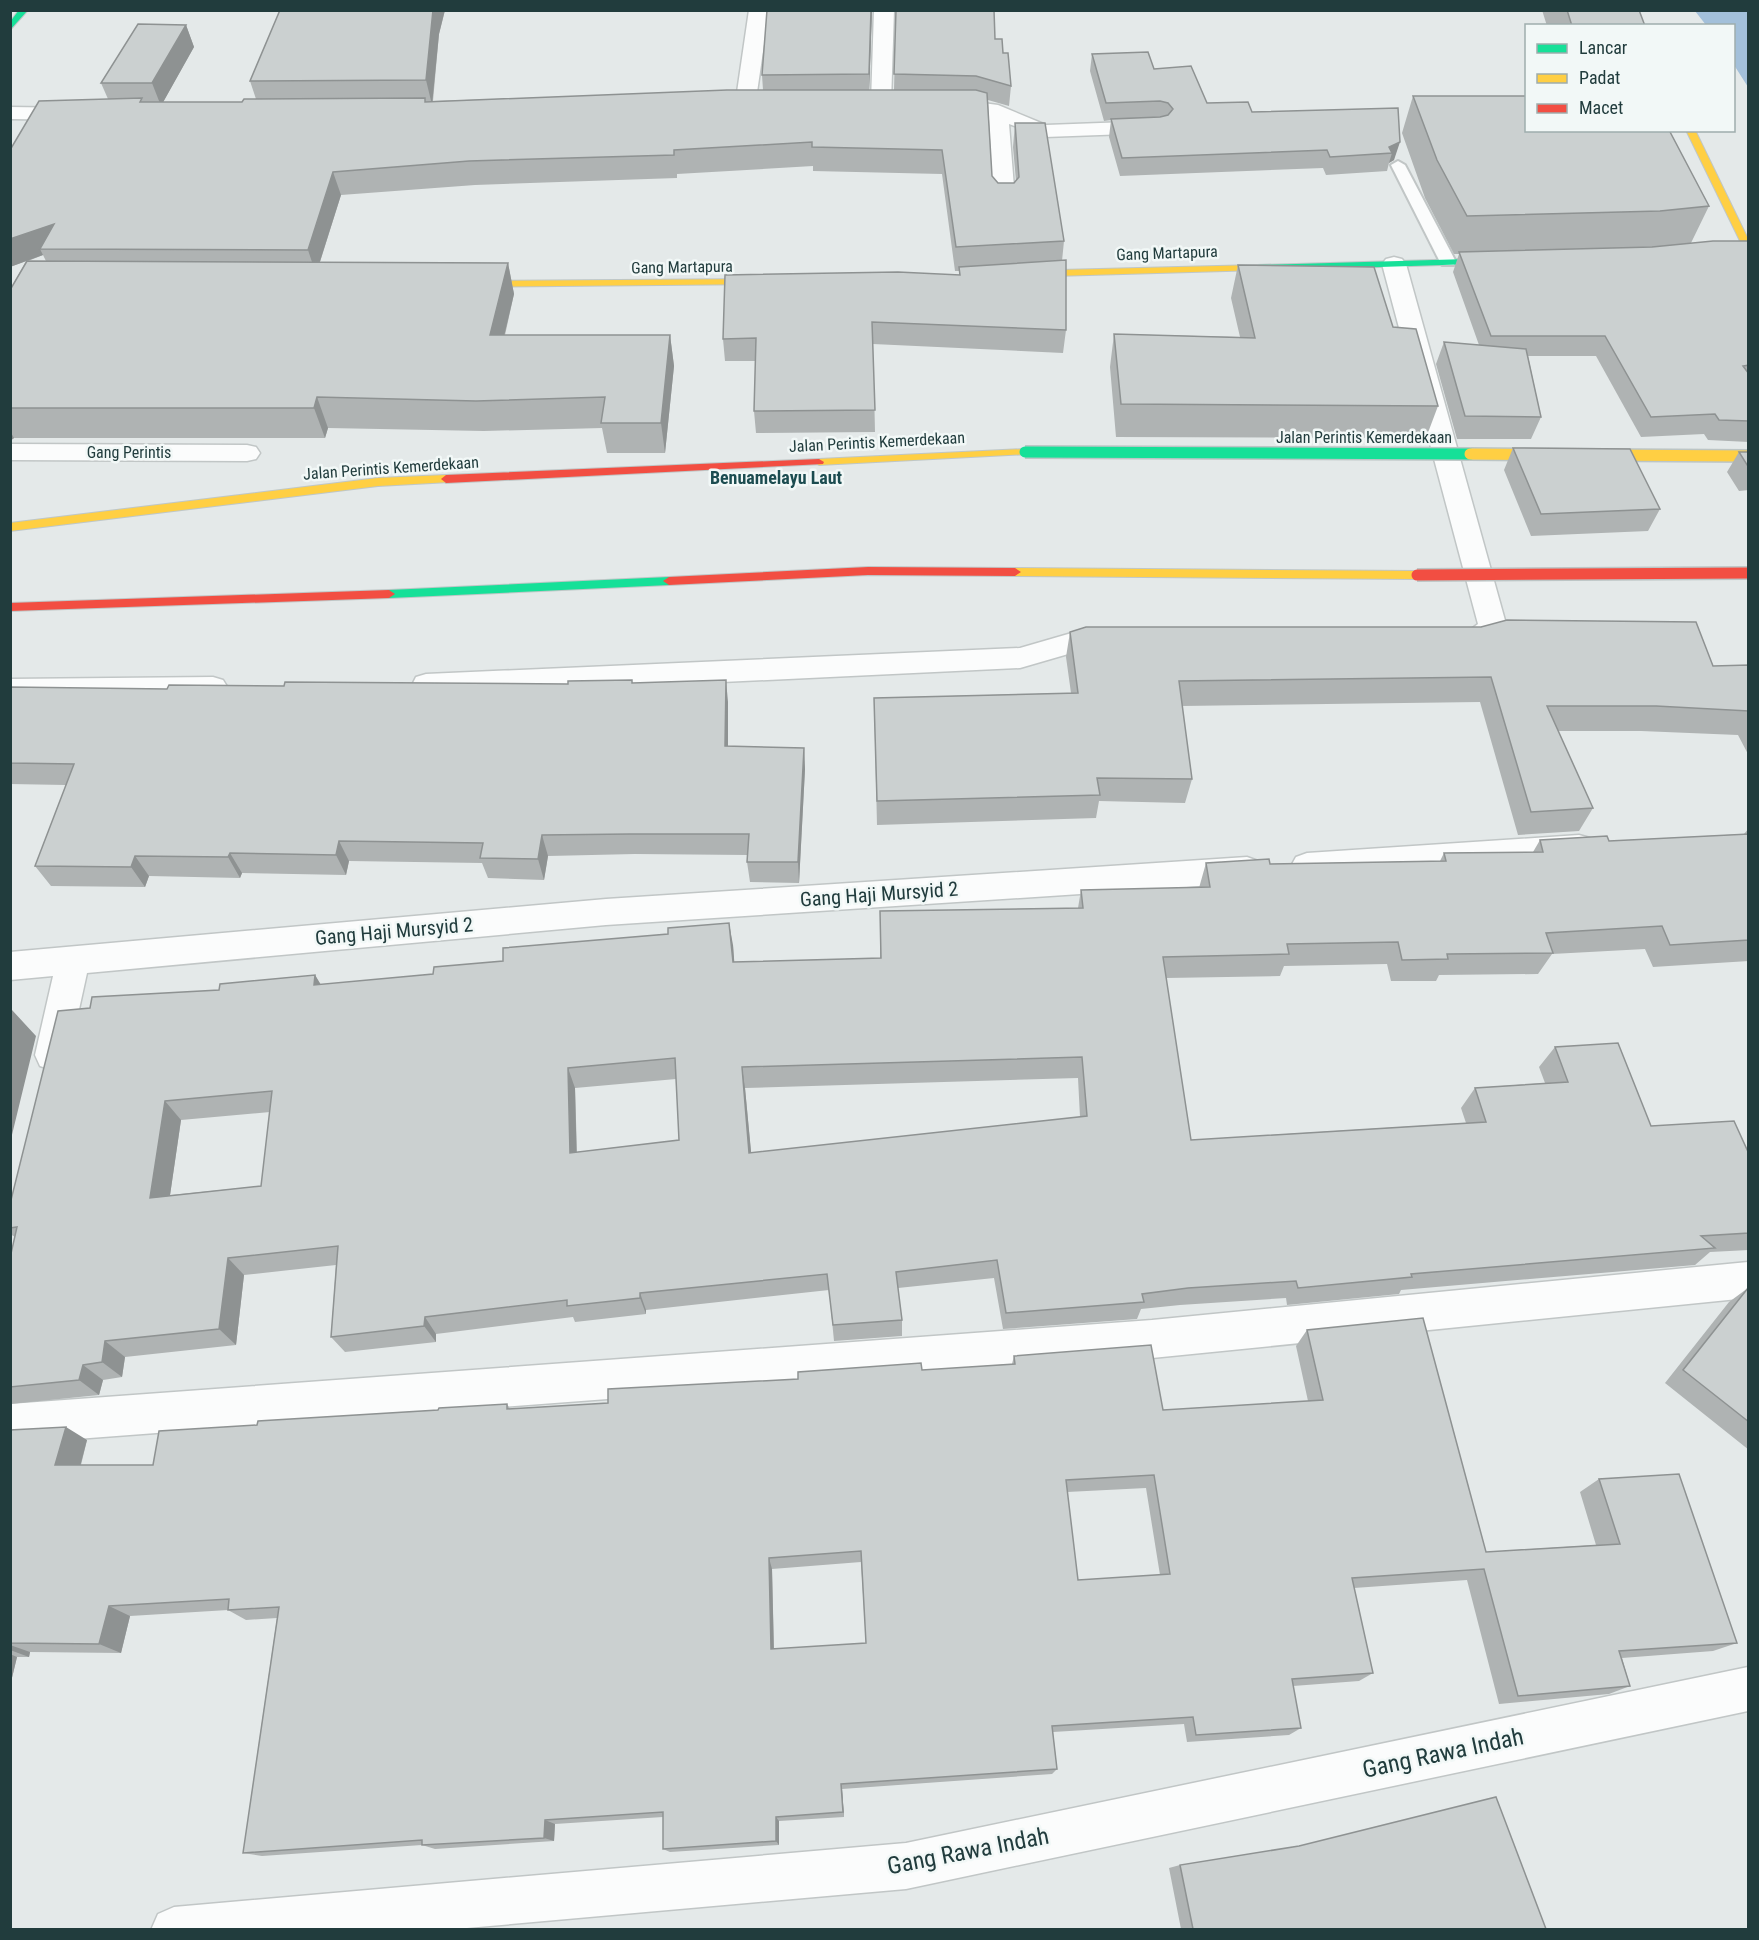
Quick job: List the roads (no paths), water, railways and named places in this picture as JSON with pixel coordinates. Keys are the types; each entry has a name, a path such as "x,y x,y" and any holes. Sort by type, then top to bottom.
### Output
{"main road":[{"path":"10,28 24,10"},
{"path":"1690,253 1748,247 1691,132"},
{"name":"Gang Martapura","path":"1011,275 1517,261"},
{"name":"Gang Martapura","path":"452,284 782,282"},
{"name":"Jalan Perintis Kemerdekaan","path":"10,526 378,482 1025,452 1749,456"},
{"path":"10,606 546,588 868,571 1418,575 1749,573"}],"street":[{"path":"746,106 759,10"},
{"path":"881,103 884,10"},
{"path":"858,103 904,103"},
{"path":"928,104 975,105 999,111 1033,129 1045,131 1157,127"},
{"path":"723,106 768,105"},
{"path":"999,111 1004,200"},
{"path":"10,113 94,114"},
{"path":"1394,264 1492,624 1486,635 1470,640 1435,640"},
{"name":"Gang Perintis","path":"10,452 247,453"},
{"path":"402,685 1020,658 1082,640 1141,640"},
{"path":"10,690 236,687"},
{"name":"Gang Haji Mursyid 2","path":"10,966 606,912 1611,845"},
{"path":"45,1086 74,960"},
{"path":"10,1424 1152,1339 1749,1280"},
{"name":"Gang Rawa Indah","path":"174,1929 906,1866 1749,1689"}],"lane":[{"path":"1398,165 1448,262"}],"water":[{"path":"1695,11 1748,11 1748,87 1735,67 1735,24 1705,24"}],"district":[{"name":"Benuamelayu Laut","path":"776,477"}]}
